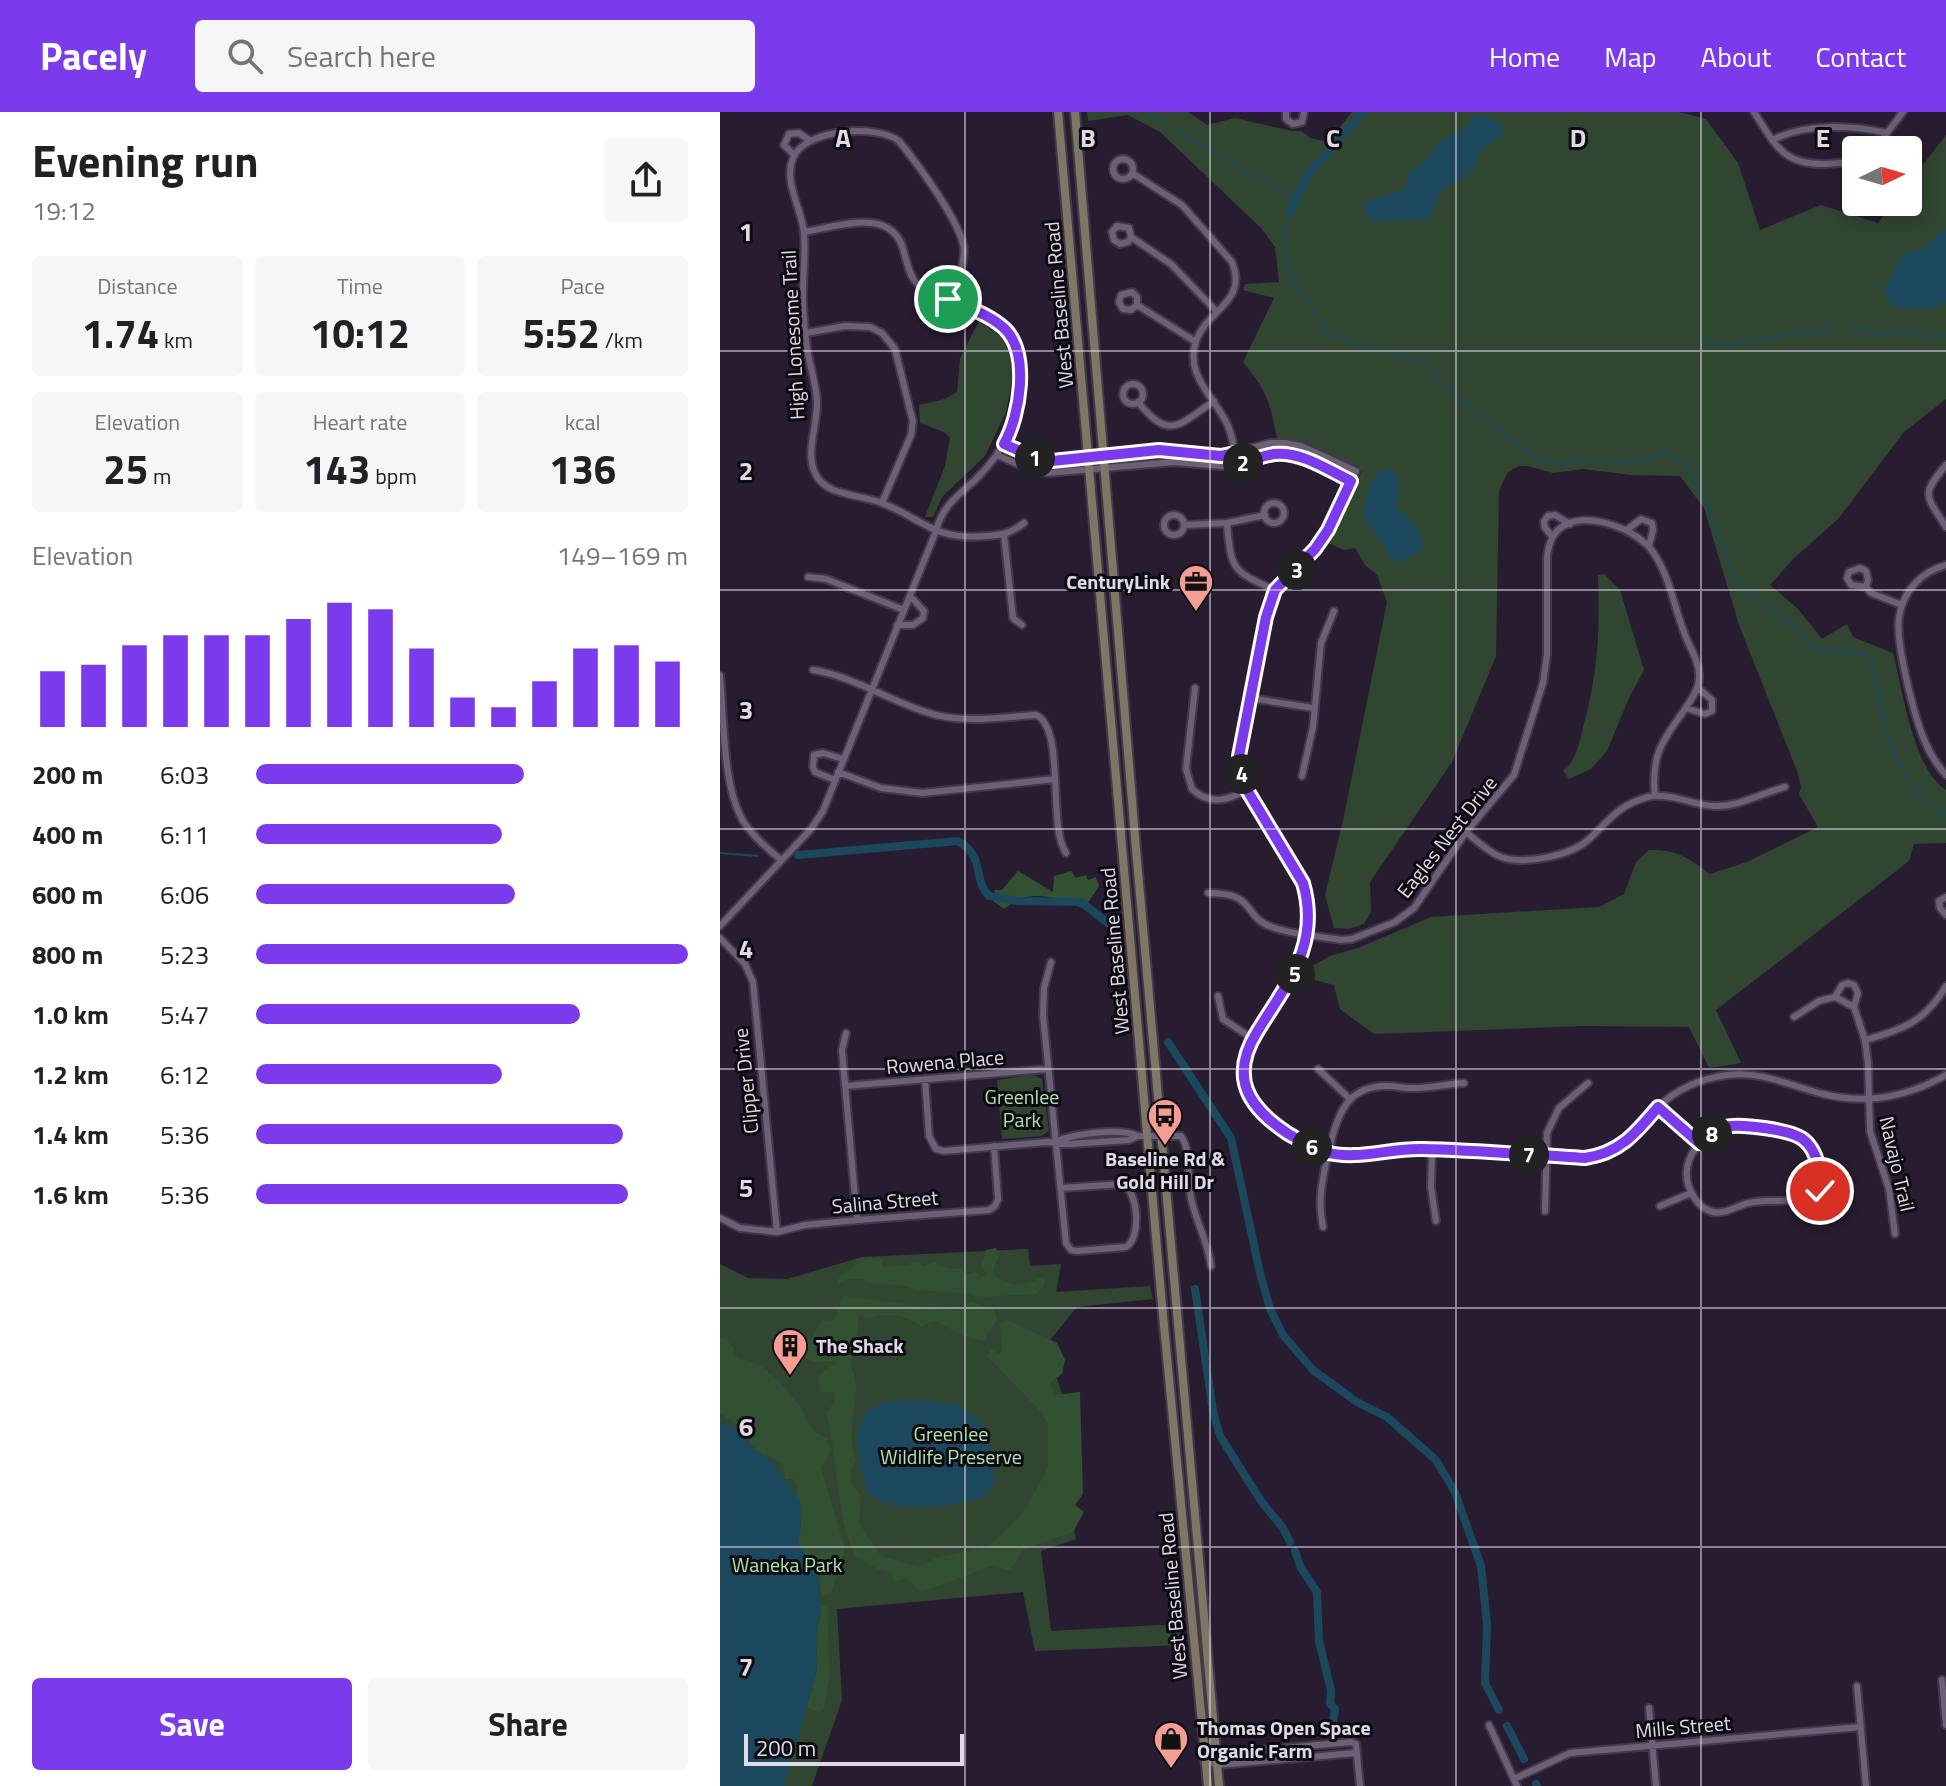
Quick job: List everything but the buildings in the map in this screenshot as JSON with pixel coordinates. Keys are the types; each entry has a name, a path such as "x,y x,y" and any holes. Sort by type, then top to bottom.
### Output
{"main road":[{"name":"West Baseline Road","path":"1058,112 1143,1136 1208,1786"},
{"name":"West Baseline Road","path":"1075,112 1219,1786"},
{"path":"1178,1483 1191,1482"}],"street":[{"path":"1286,112 1288,121 1296,124 1303,119 1304,112"},
{"path":"1754,112 1783,154 1805,164 1842,162"},
{"path":"1885,136 1903,112"},
{"path":"1773,140 1787,132 1798,131 1860,128 1887,133"},
{"name":"High Lonesome Trail","path":"948,299 962,265 964,249 960,230 899,141 891,134 879,132 830,134 809,140 799,133 789,134 784,145 794,155 790,182 804,232 802,277 806,333 817,403 811,464 817,478 827,487 882,503 936,531 966,538 1004,535"},
{"path":"794,155 809,140"},
{"path":"1132,173 1182,205 1232,262 1237,273 1233,295 1196,342 1194,363 1203,389 1214,401 1228,427 1237,464"},
{"path":"720,926 819,817 944,511 997,455 1018,410 1019,374 1015,346 1007,332 991,318 934,295 917,284 911,275 903,247 889,228 877,222 861,222 804,232"},
{"path":"1131,237 1171,264 1217,312"},
{"path":"1137,305 1196,342"},
{"path":"806,333 845,326 870,327 882,333 895,349 913,422 911,435 882,503"},
{"path":"1138,402 1153,421 1172,426 1182,423 1214,401"},
{"path":"1004,444 1040,460 1052,461 1159,450 1221,456 1270,443 1285,443 1301,446 1356,471 1328,530 1315,549 1275,590 1266,617 1239,756 1247,790 1303,883 1307,897 1308,934 1295,973 1253,1039 1244,1070 1247,1093 1253,1104 1285,1131 1307,1145 1329,1153 1355,1155 1420,1149 1585,1158 1610,1152 1632,1137 1658,1107 1691,1085 1728,1075 1761,1076 1823,1094 1868,1099 1907,1093 1946,1075"},
{"path":"997,455 1033,471 1047,473 1174,462 1211,466 1237,464 1288,454 1351,481"},
{"path":"1946,465 1929,487 1928,497 1946,527"},
{"path":"1184,525 1227,523 1265,515"},
{"name":"Eagles Nest Drive","path":"1208,893 1227,893 1240,898 1272,928 1341,940 1352,939 1395,922 1423,898 1466,832 1506,788 1531,728 1547,655 1547,556 1553,537 1545,528 1544,521 1548,516 1555,515 1570,524 1600,523 1628,529 1649,546 1661,565 1695,657 1699,669 1698,688 1712,700 1712,711 1705,714 1686,708"},
{"name":"Eagles Nest Drive","path":"1628,529 1641,519 1652,523 1649,546"},
{"path":"1022,625 1013,618 1004,535 1024,523"},
{"path":"1227,523 1233,564 1249,579 1275,590"},
{"path":"1553,537 1570,524"},
{"path":"1946,565 1925,574 1913,584 1902,605 1899,635 1927,748 1946,775"},
{"path":"808,577 826,579 904,610"},
{"path":"1866,587 1871,593 1902,605"},
{"path":"897,625 913,625 923,618 924,611 910,596"},
{"path":"1302,776 1313,727 1321,643 1334,611"},
{"path":"813,670 833,673 944,716 976,719 1042,717 1052,749 1058,829 1066,853"},
{"path":"720,675 731,792 744,822 755,837 781,860"},
{"path":"1195,688 1186,769 1192,789 1209,799 1220,801 1247,790"},
{"path":"1655,796 1653,776 1658,750 1698,688"},
{"path":"1250,698 1313,708"},
{"path":"835,780 815,772 814,755 823,753 843,759"},
{"path":"838,772 881,788 923,793 1055,779"},
{"path":"1466,832 1492,853 1504,858 1552,857 1580,846 1620,809 1655,796 1725,806 1785,787"},
{"path":"1946,897 1939,901 1946,915"},
{"name":"Clipper Drive","path":"720,938 745,964 753,982 777,1232"},
{"path":"1051,962 1043,997 1047,1069 1066,1243 1071,1250 1077,1251 1126,1247 1133,1243 1137,1233 1130,1189 1123,1184 1061,1188"},
{"name":"Navajo Trail","path":"1794,1017 1819,1001 1835,997 1842,985 1854,985 1858,993 1854,1007 1865,1040 1868,1063 1870,1131 1889,1189 1895,1234"},
{"path":"1865,1040 1907,1027 1934,1004 1946,986"},
{"path":"1218,996 1223,1019 1253,1039"},
{"path":"1835,997 1854,1007"},
{"path":"846,1033 842,1050 857,1220"},
{"name":"Rowena Place","path":"845,1086 1047,1069"},
{"path":"1318,1069 1349,1098"},
{"path":"925,1079 929,1136 936,1149 944,1151 1055,1141 1070,1144 1129,1140 1143,1136 1181,1136 1192,1202 1208,1247 1211,1266"},
{"path":"1323,1227 1319,1192 1338,1116 1349,1098 1388,1085 1409,1088 1464,1083"},
{"path":"1545,1211 1545,1156 1552,1120 1564,1103 1588,1083"},
{"path":"1658,1107 1699,1143"},
{"path":"1815,1198 1823,1182 1810,1145 1793,1134 1727,1127 1699,1143 1686,1162 1685,1172 1691,1193 1698,1204 1714,1212 1754,1202 1815,1198 1829,1203 1836,1195 1835,1190 1823,1182"},
{"name":"Salina Street","path":"720,1218 740,1228 777,1232 805,1225 989,1210 998,1199 994,1146"},
{"path":"1432,1150 1431,1187 1436,1221"},
{"path":"1660,1206 1691,1193"},
{"path":"1942,1680 1946,1725"},
{"path":"1857,1686 1866,1786"},
{"path":"1649,1708 1656,1786"},
{"path":"1489,1725 1516,1782"},
{"name":"Mills Street","path":"1516,1782 1570,1753 1860,1727"},
{"path":"1204,1759 1216,1754 1351,1742 1356,1744 1360,1786"},
{"path":"1204,1759 1217,1765 1356,1753"}],"green space":[{"path":"1087,112 1188,112 1207,125 1235,118 1302,131 1310,138 1324,141 1352,112 1679,112 1706,119 1738,163 1760,230 1821,205 1842,212 1842,216 1856,216 1878,223 1883,216 1922,216 1922,166 1946,135 1946,399 1904,432 1838,519 1793,559 1770,585 1798,609 1822,639 1847,624 1853,637 1893,653 1917,747 1935,780 1946,790 1946,843 1914,844 1909,861 1716,1010 1741,1063 1709,1068 1689,1027 1583,1026 1374,1034 1340,1009 1334,985 1303,977 1314,965 1330,956 1358,948 1431,917 1599,907 1624,894 1636,862 1649,850 1668,851 1682,856 1710,874 1747,862 1818,827 1799,794 1801,787 1797,771 1739,625 1704,508 1680,476 1631,475 1583,469 1553,473 1519,466 1508,472 1499,490 1496,656 1452,762 1370,882 1371,912 1364,924 1349,929 1334,928 1325,895 1387,602 1377,575 1365,565 1355,548 1344,550 1328,543 1362,471 1296,441 1277,439 1266,398 1243,362 1274,298 1243,290 1245,284 1279,282 1275,247 1262,229 1160,132 1128,115 1088,121"},
{"path":"979,321 1003,338 1009,349 1013,375 1006,412 985,456 942,497 933,517 925,517 945,466 950,438 944,432 920,423 919,405 945,399 957,392 960,358"},
{"path":"1604,574 1620,590 1644,670 1607,751 1591,769 1569,779 1563,771 1576,752 1592,688 1598,634 1598,575"},
{"path":"1018,871 1053,892 1054,876 1071,871 1076,878 1086,875 1088,880 1096,877 1099,886 1084,909 1061,900 1036,896 1019,900 1004,909 993,901 995,890 1002,890"},
{"name":"Greenlee Park","path":"1033,1075 1042,1079 1049,1131 1041,1136 1002,1139 997,1080"},
{"path":"996,1248 999,1256 993,1269 994,1276 1019,1284 1036,1281 1037,1277 1044,1278 1044,1285 1037,1294 982,1297 873,1284 862,1279 848,1279 837,1284 840,1275 855,1266 856,1259 883,1258 881,1264 884,1267 910,1265 911,1262 920,1262 922,1266 935,1262 947,1268 960,1268 970,1274 974,1271 982,1277 986,1274 982,1265 986,1250"},
{"name":"Greenlee Wildlife Preserve","path":"1028,1249 1030,1266 1061,1264 1056,1292 1150,1286 1153,1299 1077,1307 1046,1345 1062,1394 1071,1452 1069,1503 1076,1539 1041,1551 1051,1631 1178,1624 1183,1645 1035,1651 1023,1592 837,1609 842,1700 812,1786 720,1786 720,1264 748,1278 787,1279 862,1257"},
{"path":"844,1296 958,1311 972,1302 993,1307 997,1320 983,1341 936,1322 922,1327 896,1316 857,1317 858,1328 851,1363 856,1384 852,1431 856,1460 851,1474 852,1483 861,1496 859,1523 881,1556 919,1567 938,1557 987,1548 1022,1514 1048,1468 1048,1424 1039,1410 987,1356 991,1349 999,1354 1002,1351 1000,1324 1007,1320 1057,1343 1065,1360 1062,1374 1050,1383 1055,1395 1080,1392 1083,1494 1075,1505 1084,1512 1073,1532 1024,1549 1010,1570 992,1566 921,1592 906,1578 895,1581 889,1572 877,1569 854,1555 843,1519 826,1411 834,1404 835,1392 820,1392 818,1377 830,1366 837,1365 835,1361 814,1362 802,1357 806,1348 803,1344 805,1339 811,1339 822,1320 833,1321"},
{"path":"720,1338 725,1338 734,1348 739,1360 756,1363 774,1377 797,1403 813,1430 827,1438 831,1451 821,1468 845,1549 831,1594 822,1596 818,1573 798,1543 800,1511 794,1479 785,1479 783,1464 768,1455 764,1457 749,1443 750,1434 720,1413"},
{"path":"829,1603 830,1676 824,1708 820,1712 811,1709 805,1702 817,1654 816,1637 822,1607"}],"water":[{"path":"1474,116 1499,122 1502,135 1480,151 1475,166 1463,178 1445,188 1426,220 1372,221 1366,216 1363,208 1368,201 1405,189 1411,170 1426,160 1444,138 1465,129"},
{"path":"1946,228 1946,301 1934,309 1892,307 1883,290 1899,259 1904,254 1922,249"},
{"path":"1388,468 1398,480 1396,506 1417,528 1424,545 1421,551 1400,562 1390,559 1362,513 1374,479"},
{"path":"886,1402 958,1404 980,1422 989,1441 995,1481 983,1498 940,1506 911,1507 882,1502 869,1496 858,1442 864,1418 872,1408"},
{"path":"720,1421 745,1434 750,1445 771,1462 800,1499 798,1543 818,1573 821,1609 816,1637 817,1671 784,1786 720,1786"}],"waterway":[{"path":"1148,112 1161,121"},
{"path":"1290,212 1307,176 1363,112"},
{"path":"1176,130 1301,203"},
{"path":"1290,212 1284,230 1286,255 1293,280 1325,330 1342,339 1424,363 1457,397 1517,445 1544,462 1567,464 1582,459 1632,463 1667,451 1683,462 1704,496 1735,578 1760,604 1787,622 1811,645 1823,651 1862,652 1872,659 1884,725 1901,768 1927,802 1946,814"},
{"path":"1700,340 1729,346 1797,332 1819,332 1837,323"},
{"path":"1846,325 1857,326 1872,335 1901,331 1930,337 1946,335"},
{"path":"798,855 958,841 967,847 976,861 981,882 989,896 1017,901 1081,902 1113,927"},
{"path":"720,853 758,856"},
{"path":"1168,1042 1231,1138 1260,1273 1270,1309 1283,1335 1313,1370 1357,1402 1387,1417 1436,1460 1455,1492 1481,1566 1487,1624 1485,1683 1499,1710"},
{"path":"1195,1289 1213,1411 1220,1436 1290,1542"},
{"path":"1295,1551 1301,1568 1317,1592 1319,1641 1331,1690 1330,1704 1335,1709 1331,1734"},
{"path":"1507,1726 1524,1759"}],"place":[{"name":"CenturyLink","path":"1196,613"},
{"name":"Baseline Rd & Gold Hill Dr","path":"1165,1147"},
{"name":"The Shack","path":"790,1377"},
{"name":"Thomas Open Space Organic Farm","path":"1171,1770"}],"route":[{"path":"948,299 991,318 1007,332 1015,346 1019,374 1018,410 1004,444 1040,460 1052,461 1170,450 1221,456 1235,453 1237,464 1288,454 1351,481 1328,530 1315,549 1296,572 1275,590 1266,617 1239,756 1247,790 1303,883 1307,897 1308,934 1303,953 1295,973 1246,1054 1244,1082 1260,1113 1307,1145 1329,1153 1355,1155 1420,1149 1585,1158 1622,1146 1658,1107 1699,1143 1718,1130 1739,1126 1803,1138 1810,1145 1823,1182 1820,1191"}],"park label":[{"name":"Waneka Park","path":"787,1565"}]}
